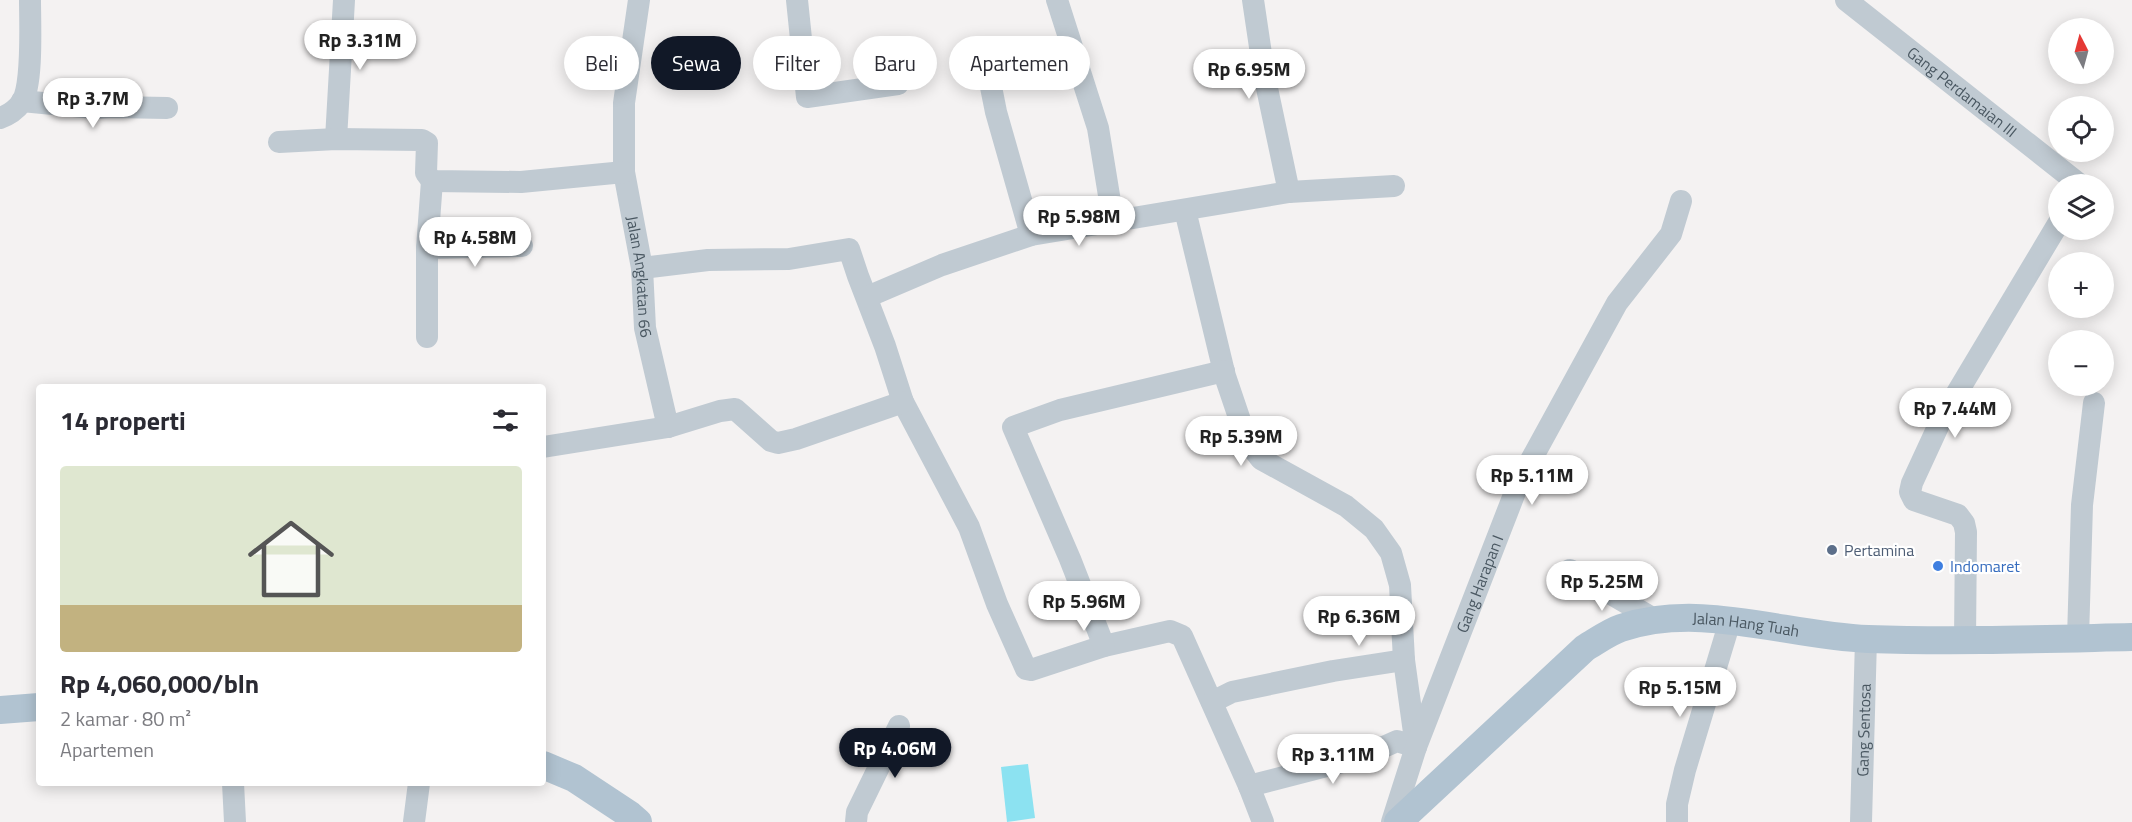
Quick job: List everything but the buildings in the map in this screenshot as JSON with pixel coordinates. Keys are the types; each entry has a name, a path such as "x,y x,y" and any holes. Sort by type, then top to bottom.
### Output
{"main road":[{"name":"Jalan Hang Tuah","path":"1398,822 1585,648 1619,628 1654,620 1699,617 1866,639 2132,637"},
{"path":"0,710 36,707"},
{"path":"546,766 574,778 638,822"}],"street":[{"path":"0,118 10,115 22,101 28,87 30,0"},
{"path":"336,140 344,0"},
{"name":"Jalan Angkatan 66","path":"639,0 624,103 624,172 642,268 645,328 668,427"},
{"path":"797,0 807,97 856,90"},
{"path":"1057,0 1098,128 1113,220"},
{"path":"1253,0 1264,74 1289,192"},
{"name":"Gang Perdamaian III","path":"1846,0 2066,174"},
{"path":"992,90 996,112 1031,235"},
{"path":"22,101 94,108 167,108"},
{"path":"279,142 422,140 427,144 426,173 432,181 427,248 426,337"},
{"path":"432,181 521,182 624,172"},
{"path":"867,297 942,265 1031,235 1289,192 1394,186"},
{"name":"Gang Harapan I","path":"1392,822 1416,747 1519,482 1617,303 1671,234 1681,201"},
{"path":"1185,210 1224,371 1247,441 1261,459 1346,506 1374,529 1391,553 1400,585 1404,660 1416,747 1396,741 1360,757 1249,786"},
{"path":"1965,640 1966,532 1964,523 1958,515 1914,500 1910,492 1942,418 2048,240"},
{"path":"427,248 522,246"},
{"path":"642,268 708,260 789,259 849,249 903,402 969,527 997,604 1026,669 1031,670 1104,646 1170,631 1182,636 1263,822"},
{"path":"1104,646 1070,559 1013,427 1060,410 1224,371"},
{"path":"546,447 668,427 720,411 735,409 771,441 778,443 796,440 903,402"},
{"path":"2078,638 2082,505 2094,403"},
{"path":"1570,570 1654,620"},
{"path":"1677,822 1677,804 1685,770 1730,621"},
{"name":"Gang Sentosa","path":"1862,822 1866,639"},
{"path":"1212,702 1232,692 1333,671 1404,660"},
{"path":"856,822 857,812 899,726"},
{"path":"233,786 235,822"},
{"path":"414,822 419,786"}],"water":[{"path":"1028,764 1035,818 1007,822 1001,767"}],"place":[{"name":"Pertamina","path":"1832,550"},
{"name":"Indomaret","path":"1938,566"}]}
